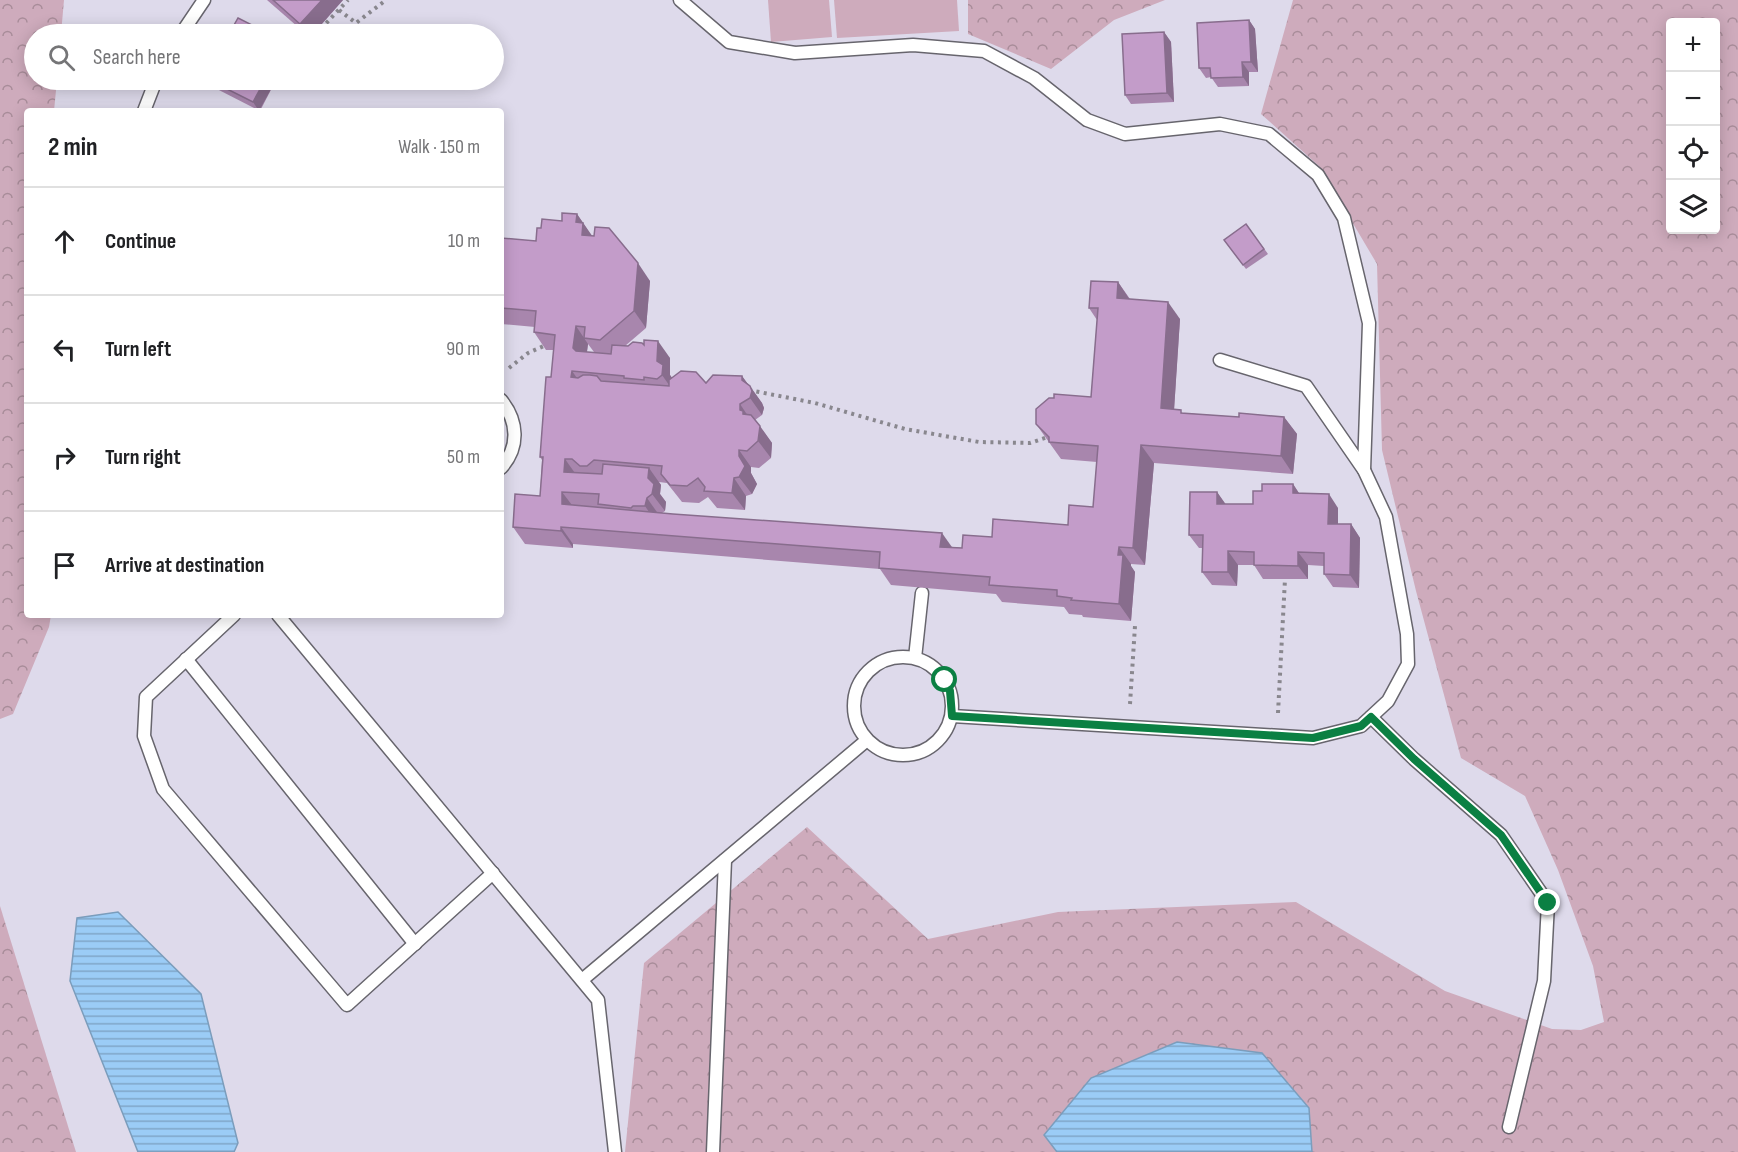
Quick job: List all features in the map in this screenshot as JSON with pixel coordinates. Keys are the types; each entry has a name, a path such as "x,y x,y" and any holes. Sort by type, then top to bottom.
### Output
{"lane":[{"path":"188,24 204,0"},
{"path":"680,0 729,42 795,53 913,45 984,51 1034,78 1087,120 1125,134 1220,124 1269,134 1318,175 1344,218 1369,323 1364,470"},
{"path":"145,108 152,90"},
{"path":"952,716 1313,738 1361,726 1388,701 1408,664 1407,634 1386,517 1364,470 1306,386 1220,360"},
{"path":"504,404 511,415 515,430 514,446 504,465"},
{"path":"915,658 922,593"},
{"path":"231,618 146,697 144,736 163,789 347,1005 493,873"},
{"path":"280,618 598,1000 615,1152"},
{"path":"904,657 915,658 937,670 945,680 950,691 952,716 941,738 922,752 899,755 887,753 867,740 861,731 854,702 861,682 874,667 904,657"},
{"path":"186,659 415,944"},
{"path":"1371,717 1414,759 1501,835 1548,903 1544,981 1509,1127"},
{"path":"582,980 867,740"},
{"path":"713,1152 725,860"}],"path":[{"path":"326,24 348,0"},
{"path":"339,10 356,23 386,0"},
{"path":"509,368 528,353 546,345"},
{"path":"746,389 814,404 905,429 979,442 1030,443 1048,437"},
{"path":"1277,736 1285,579"},
{"path":"1129,727 1135,626"}],"shaded area":[{"path":"0,0 1738,0 1738,1152 0,1152"}],"green space":[{"path":"0,0 64,0 62,24 24,24 24,90 56,90 54,108 24,108 24,618 50,618 49,627 13,714 0,719"},
{"path":"768,0 829,0 832,37 771,42"},
{"path":"834,0 957,0 959,31 837,38"},
{"path":"968,0 1165,0 1114,20 1051,69 968,34"},
{"path":"1293,0 1738,0 1738,1152 625,1152 644,963 807,827 928,939 1058,912 1296,902 1445,991 1552,1029 1581,1030 1604,1022 1593,966 1558,870 1525,796 1461,758 1416,591 1382,450 1377,264 1319,166 1261,114"},
{"path":"0,906 76,1152 0,1152"}],"water":[{"path":"118,912 201,994 238,1143 234,1152 138,1152 70,981 77,918"},
{"path":"1177,1042 1262,1053 1309,1108 1312,1152 1057,1152 1044,1135 1091,1078"}],"building":[{"path":"273,0 322,0 300,24"},
{"path":"238,18 250,24 235,24"},
{"path":"1249,20 1251,62 1242,62 1243,77 1211,78 1210,68 1199,68 1197,23"},
{"path":"1164,32 1167,93 1125,95 1122,34"},
{"path":"229,90 260,90 253,102"},
{"path":"562,213 577,214 576,222 583,223 582,235 594,236 595,227 609,228 638,263 634,311 600,340 584,338 585,327 576,326 573,348 576,351 611,354 612,345 628,346 633,342 644,345 644,340 658,341 657,361 663,365 662,375 657,379 644,377 644,380 572,371 571,377 590,375 597,376 601,381 669,386 669,380 681,371 696,372 706,383 713,375 742,376 742,380 750,386 752,391 750,398 740,404 740,410 743,414 751,415 760,426 758,441 747,451 739,450 739,456 745,466 739,477 734,478 732,493 704,491 705,487 698,478 687,486 670,485 661,474 662,466 594,460 587,466 580,466 572,459 565,459 564,472 602,474 603,464 649,468 648,478 654,484 652,494 647,498 645,506 631,508 598,504 599,494 562,492 562,504 942,533 940,547 962,548 963,535 992,537 993,519 1068,525 1069,505 1093,507 1098,446 1049,442 1049,437 1036,424 1036,409 1049,398 1054,398 1054,394 1091,397 1098,308 1089,308 1091,281 1118,282 1117,298 1168,302 1161,408 1181,410 1181,413 1239,417 1239,413 1284,417 1281,456 1141,445 1133,548 1119,547 1118,555 1123,555 1119,604 1071,600 1072,598 1057,596 1057,590 989,585 990,577 879,568 880,552 561,527 561,531 513,527 515,494 540,496 543,457 540,457 546,377 551,377 555,335 534,332 536,311 504,308 504,238 536,241 537,228 541,228 542,219 562,221"},
{"path":"1246,224 1264,249 1243,265 1224,240"},
{"path":"1262,484 1293,484 1293,493 1329,494 1328,524 1351,524 1350,575 1324,574 1324,553 1298,552 1298,566 1254,565 1254,552 1228,551 1228,572 1202,572 1203,535 1189,535 1190,492 1217,492 1217,504 1253,504 1253,491 1262,491"}],"route":[{"path":"945,680 950,691 952,716 1313,738 1361,726 1371,717 1414,759 1501,835 1548,903"}]}
